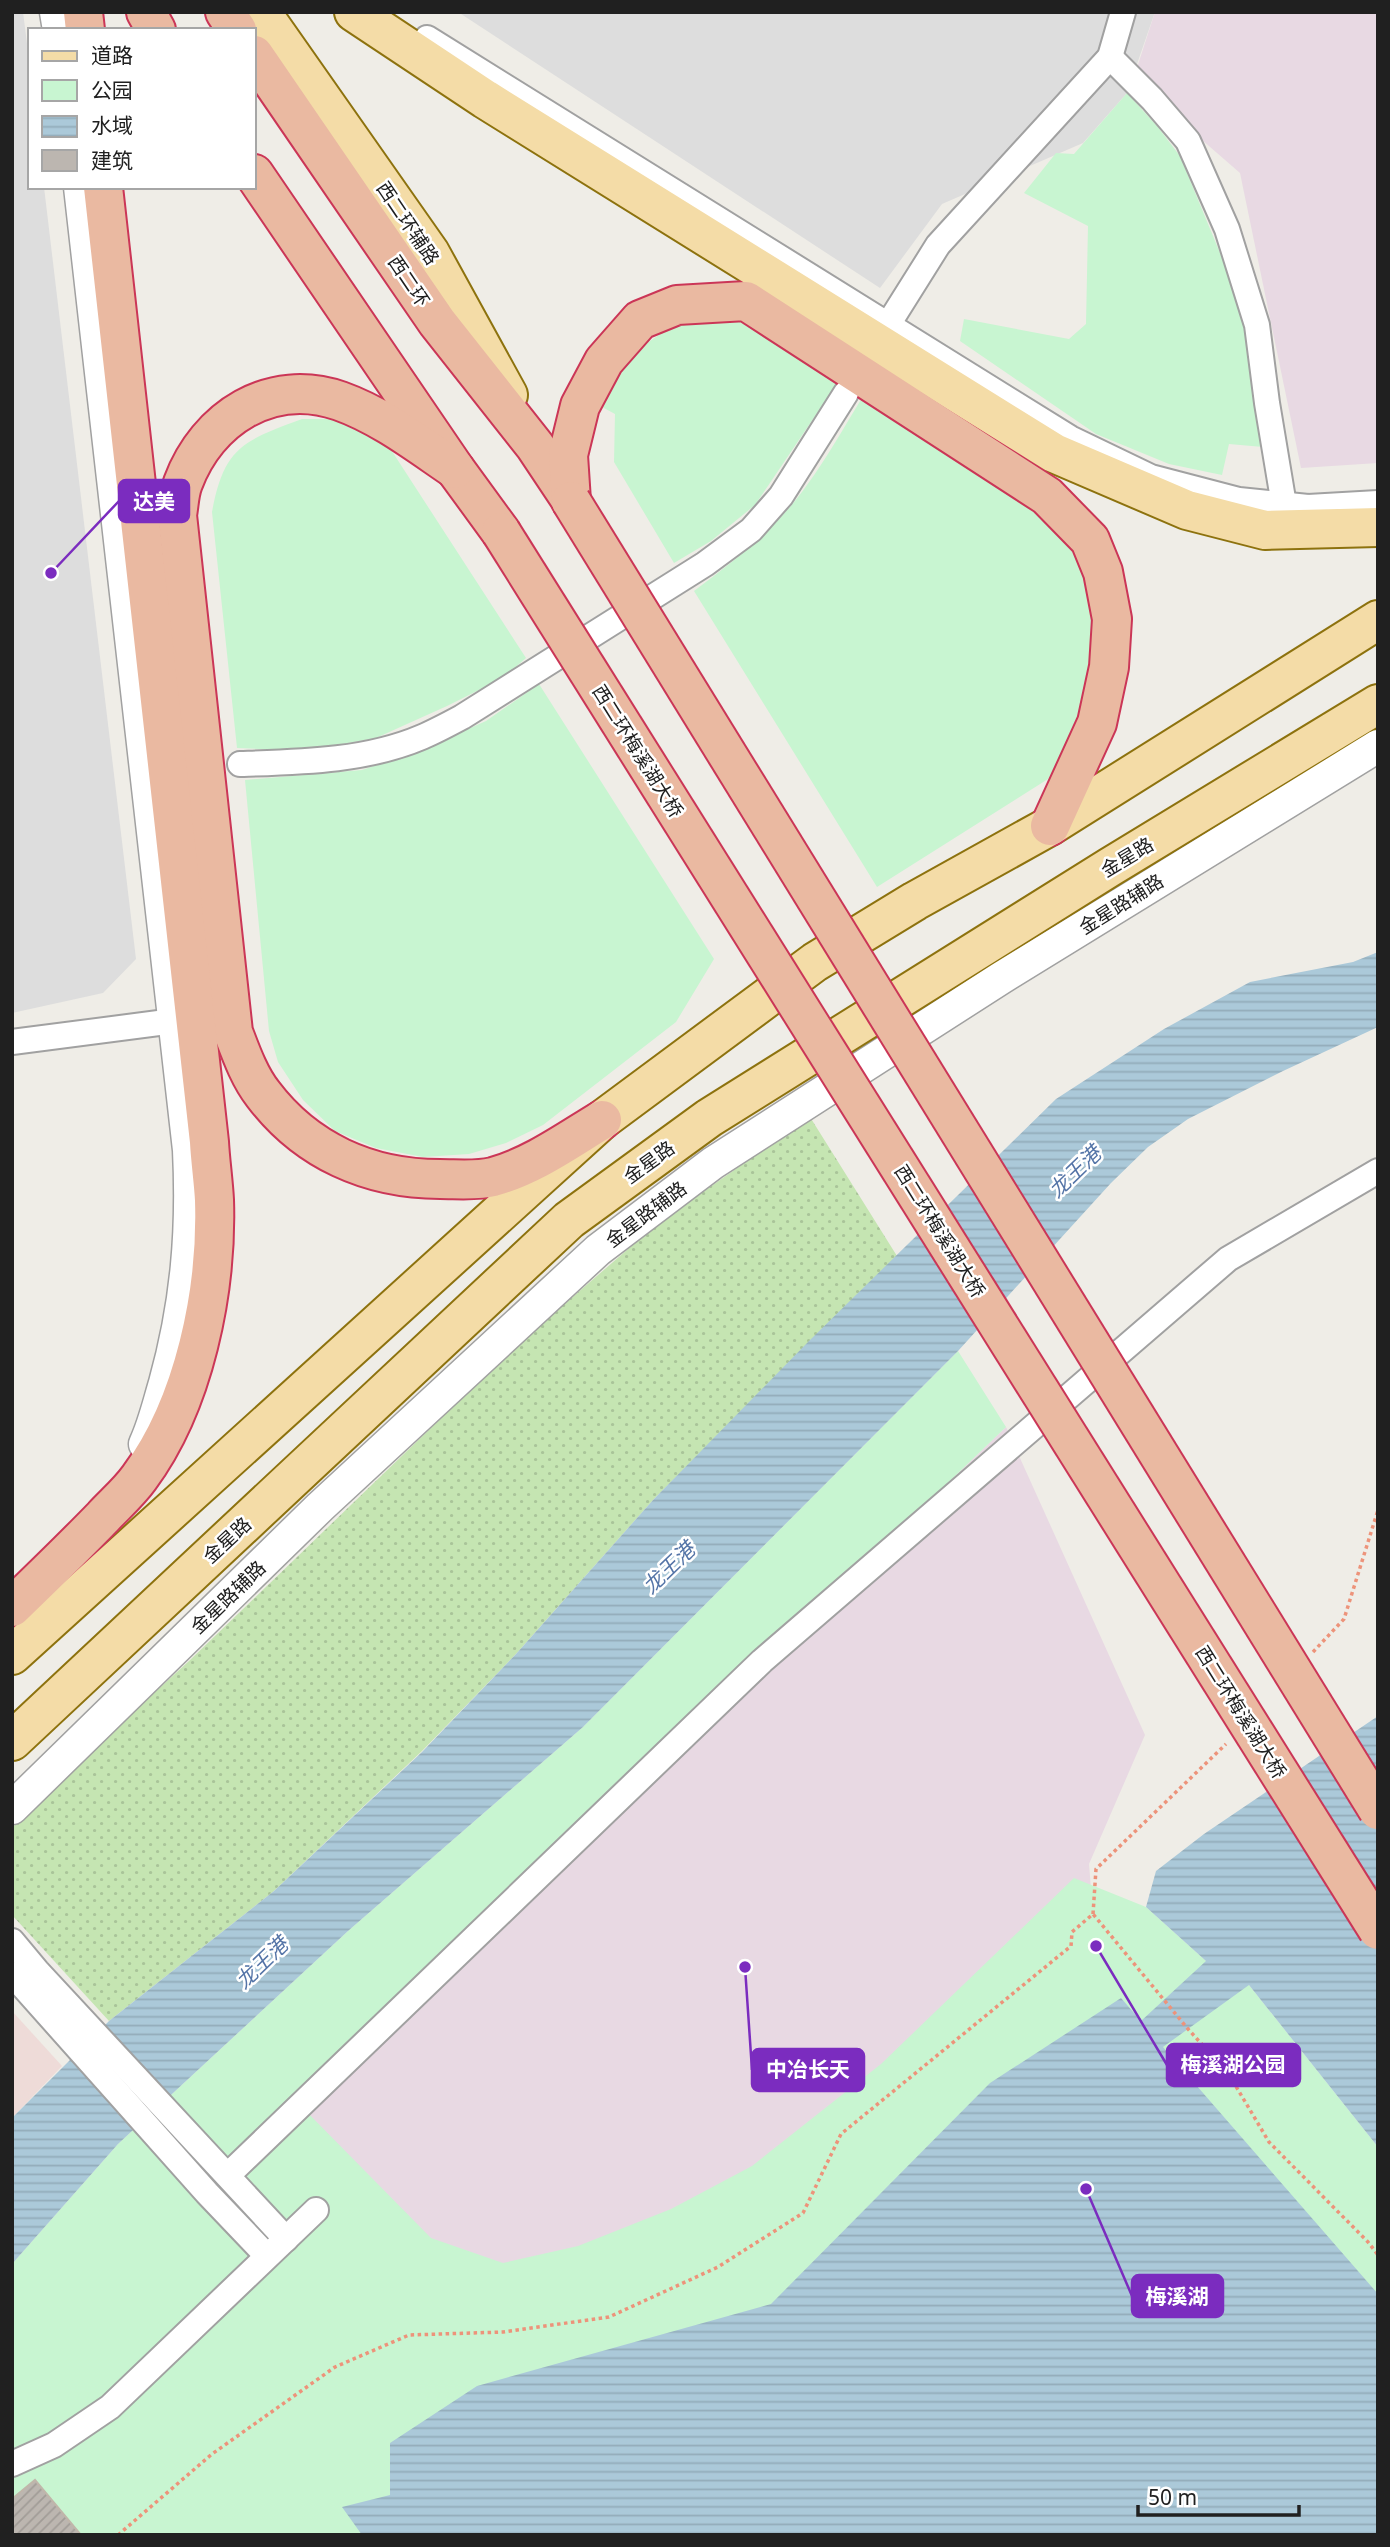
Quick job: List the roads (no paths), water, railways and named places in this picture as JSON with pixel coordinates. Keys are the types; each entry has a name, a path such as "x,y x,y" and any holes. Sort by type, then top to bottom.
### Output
{"highway":[{"path":"146,12 155,28"},
{"path":"225,12 236,28"},
{"name":"西二环","path":"256,58 437,322 535,446 571,501"},
{"path":"256,177 455,469"},
{"path":"12,1607 103,1517 138,1479 156,1452 184,1392 200,1340 213,1245 214,1201 103,189"},
{"path":"1050,826 1097,723 1109,667 1112,619 1103,572 1090,540 1047,496 746,300 677,304 640,320 604,361 580,406 568,455 571,501 1378,1810"},
{"path":"455,469 374,415 337,400 284,396 258,401 237,411 216,428 198,453 182,485 177,514 233,1032 246,1065 262,1093 290,1125 316,1146 369,1169 410,1179 490,1178 526,1166 602,1119"},
{"name":"西二环梅溪湖大桥","path":"455,469 502,532 1378,1930"}],"main road":[{"path":"135,12 154,28"},
{"name":"西二环辅路","path":"261,12 430,253 535,446"},
{"path":"354,12 485,99 1054,453 1187,510 1265,530 1378,527"},
{"path":"12,1655 602,1119 815,962 915,901 1050,826 1378,620"},
{"name":"金星路","path":"12,1741 569,1220 709,1118 1110,867 1378,704"}],"street":[{"path":"384,12 886,327 1070,438 1151,477 1239,500 1308,507 1378,503"},
{"path":"886,327 938,245 1110,57 1124,12"},
{"path":"1110,57 1152,99 1188,141 1227,229 1257,325 1284,505"},
{"path":"80,189 155,769 174,1021 191,1184 191,1246 176,1342 148,1438 134,1467 103,1517"},
{"path":"240,764 308,762 373,752 421,738 461,718 705,564 751,530 781,496 846,393"},
{"name":"金星路辅路","path":"12,1808 320,1507 598,1250 725,1156 1001,978 1378,746"},
{"path":"12,1042 174,1021"},
{"path":"228,2175 762,1661 1228,1259 1378,1171"},
{"path":"12,1941 23,1976 207,2193 267,2256"},
{"path":"23,1976 228,2175 286,2239"},
{"path":"12,2464 54,2445 110,2407 316,2210"}],"water":[{"name":"龙王港","path":"1378,952 1378,1027 1188,1119 1148,1147 1111,1183 958,1351 583,1727 348,1931 118,2144 12,2264 12,2118 109,2021 274,1891 422,1752 516,1654 653,1500 808,1342 1056,1099 1164,1029 1250,982 1353,962"},
{"path":"1378,1716 1378,2147 1249,1985 1163,2047 1378,2294 1378,2535 362,2535 342,2507 390,2495 390,2443 477,2386 771,2304 990,2083 1121,1998 1141,2021 1206,1961 1146,1907 1156,1871 1204,1834"}],"place":[{"name":"达美","path":"51,573"},
{"name":"梅溪湖公园","path":"1096,1946"},
{"name":"中冶长天","path":"745,1967"},
{"name":"梅溪湖","path":"1086,2189"}]}
